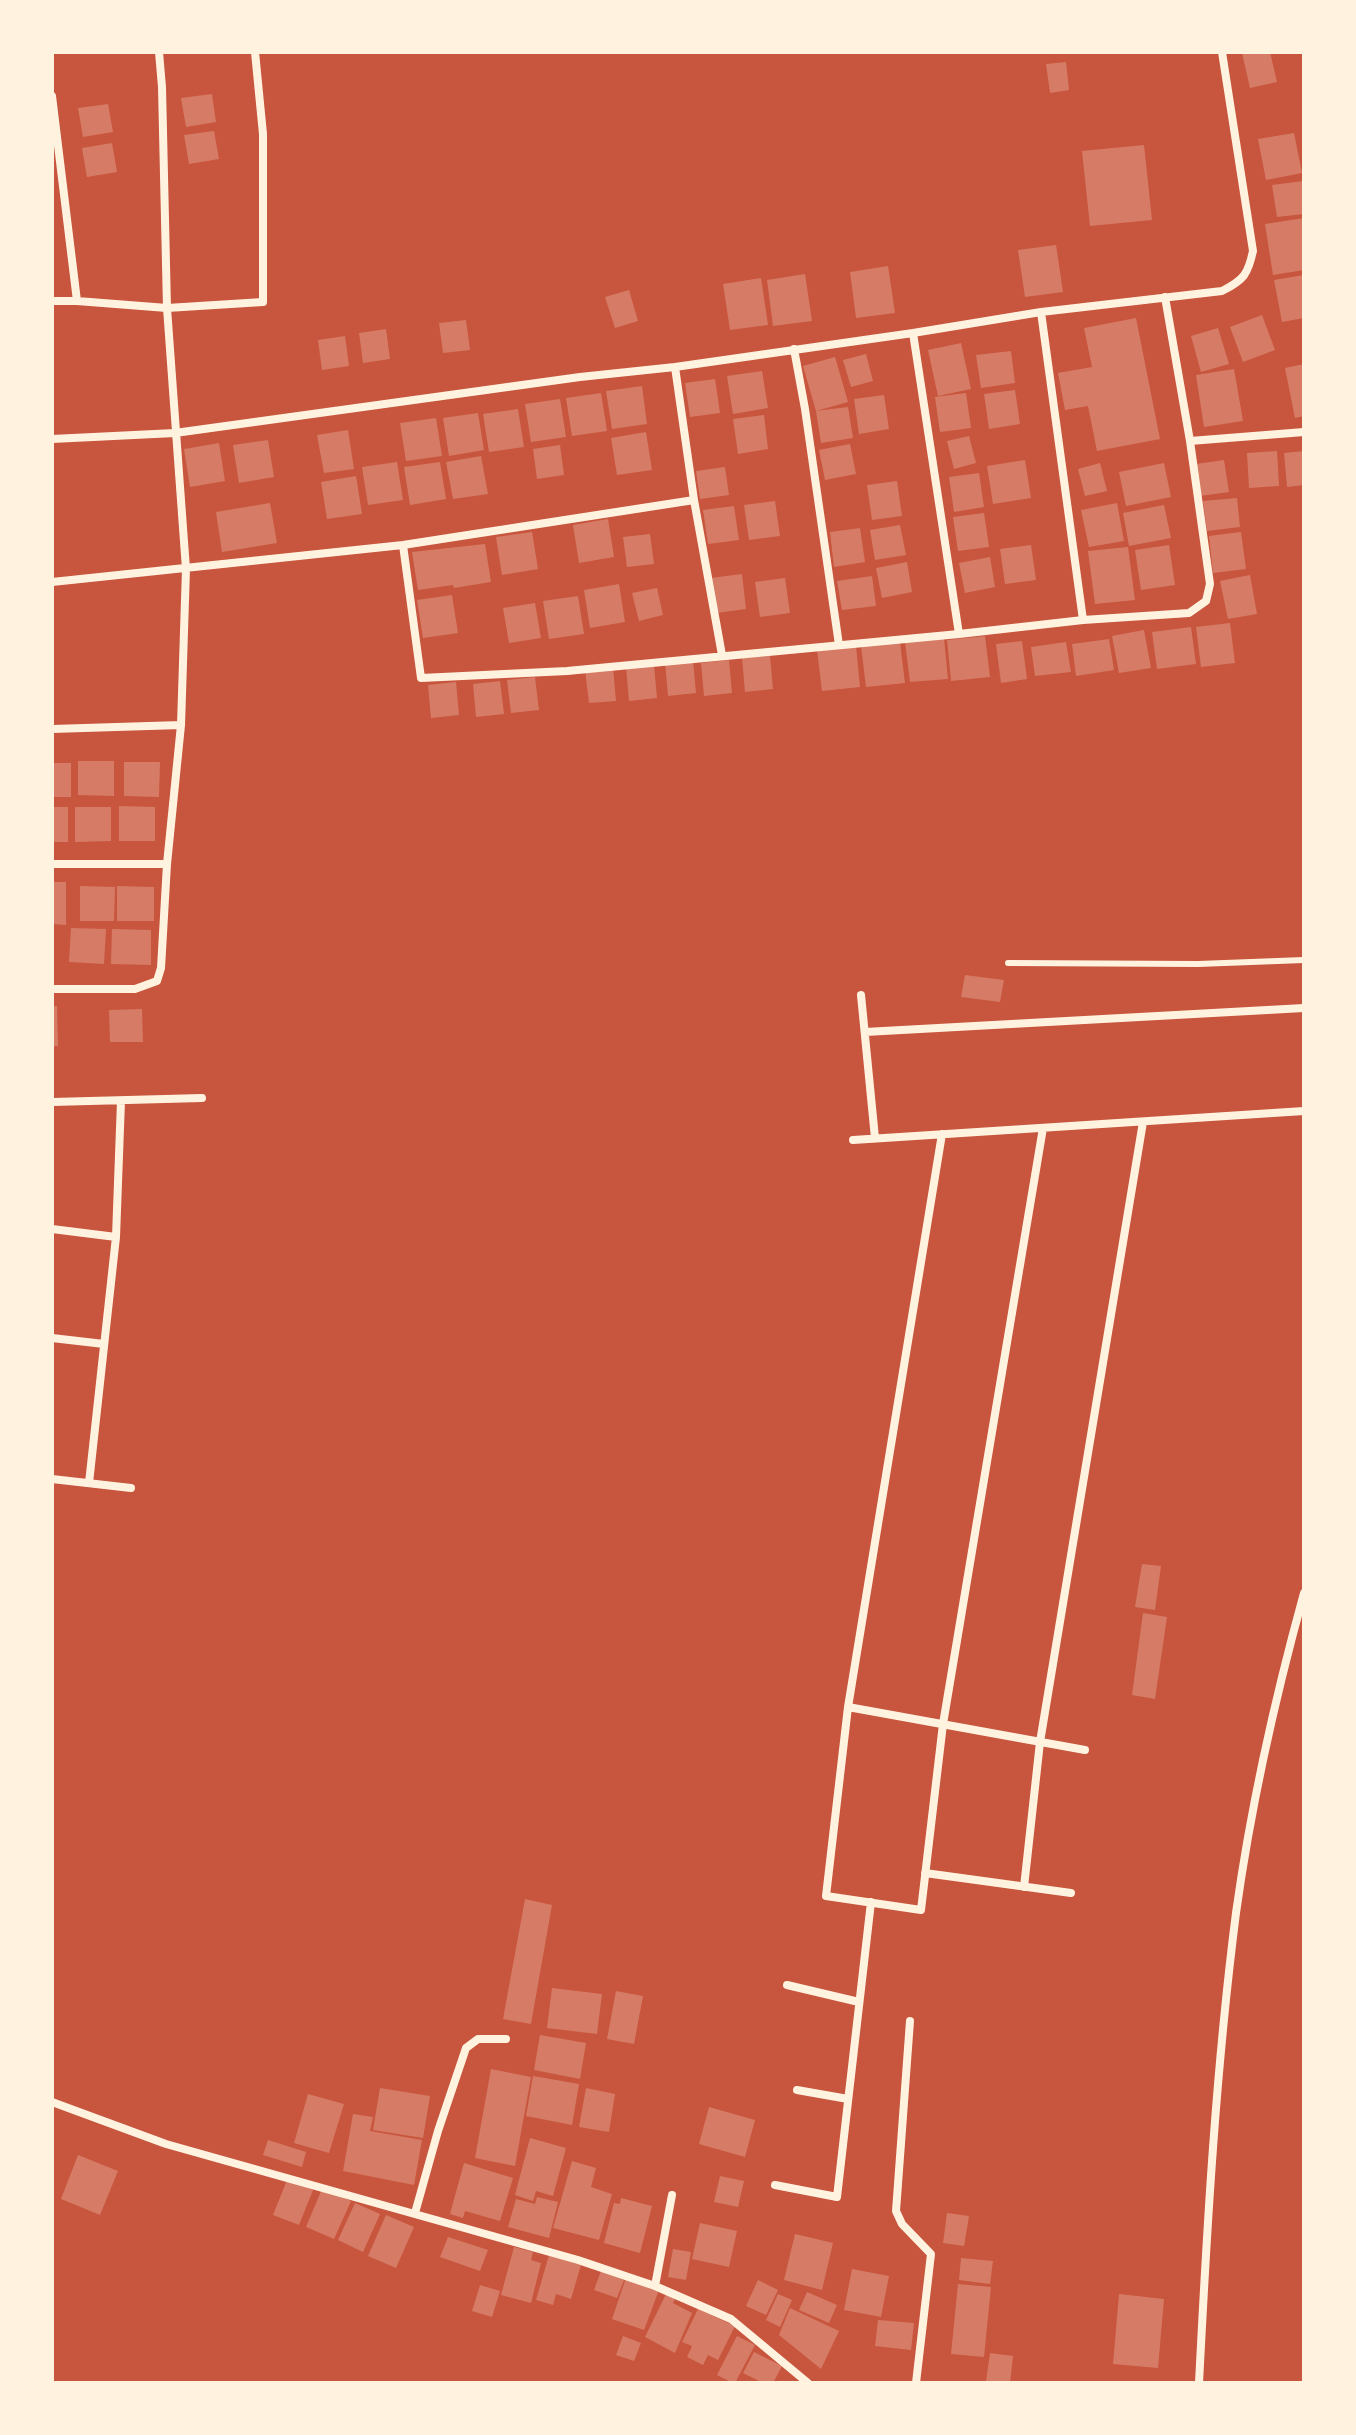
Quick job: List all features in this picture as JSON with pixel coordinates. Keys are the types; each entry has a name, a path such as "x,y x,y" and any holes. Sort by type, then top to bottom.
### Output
{"street":[{"path":"52,989 135,989 157,981 161,968 167,864 181,725 186,569 167,308 159,52"},
{"path":"52,301 167,308 263,302 263,134 255,52"},
{"path":"52,439 175,433 580,377 675,367 1041,312 1222,291 1239,283 1249,269 1253,251 1222,52"},
{"path":"52,96 77,301"},
{"path":"403,545 421,678 567,671 1083,620 1189,613 1206,601 1210,584 1165,297"},
{"path":"1041,312 1083,620"},
{"path":"913,333 959,634"},
{"path":"794,349 839,645"},
{"path":"675,367 694,500 722,655"},
{"path":"1190,441 1304,432"},
{"path":"52,582 403,545 694,500"},
{"path":"52,729 181,725"},
{"path":"52,864 167,864"},
{"path":"861,995 875,1138"},
{"path":"865,1032 1304,1008"},
{"path":"52,1102 202,1098"},
{"path":"89,1483 116,1237 121,1101"},
{"path":"853,1140 1304,1111"},
{"path":"1024,1887 1040,1742 1143,1122"},
{"path":"942,1134 848,1707 826,1896 921,1910 943,1724 1043,1128"},
{"path":"52,1229 116,1237"},
{"path":"52,1338 104,1344"},
{"path":"52,1479 131,1488"},
{"path":"1199,2383 1213,2122 1237,1910 1280,1681 1304,1593"},
{"path":"848,1707 1085,1750"},
{"path":"925,1873 1071,1893"},
{"path":"775,2185 837,2197 871,1902"},
{"path":"787,1985 859,2002"},
{"path":"910,2021 896,2211 902,2224 931,2254 916,2383"},
{"path":"415,2213 466,2048 478,2039 506,2039"},
{"path":"797,2090 848,2099"},
{"path":"52,2102 166,2144 578,2260 655,2286 731,2319 807,2383"},
{"path":"655,2286 672,2195"}],"lane":[{"path":"1008,963 1198,964 1304,960"}],"building":[{"path":"1270,52 1277,82 1250,88 1242,53"},
{"path":"1066,62 1069,90 1050,93 1046,64"},
{"path":"212,94 216,122 186,127 181,98"},
{"path":"108,104 113,132 83,137 78,108"},
{"path":"214,131 219,159 189,164 184,135"},
{"path":"1294,133 1302,173 1266,180 1258,139"},
{"path":"112,143 117,172 87,177 82,148"},
{"path":"1144,145 1152,220 1090,226 1082,151"},
{"path":"1303,181 1304,214 1277,217 1272,185"},
{"path":"1304,218 1304,270 1273,275 1265,224"},
{"path":"1056,245 1063,292 1025,297 1018,250"},
{"path":"888,266 895,313 856,318 850,272"},
{"path":"805,274 812,321 773,326 767,280"},
{"path":"1304,275 1304,318 1282,322 1274,280"},
{"path":"761,278 768,325 730,330 723,284"},
{"path":"629,290 638,321 615,328 605,297"},
{"path":"1262,315 1275,350 1243,362 1230,327"},
{"path":"1136,318 1160,439 1097,451 1088,406 1065,410 1058,373 1092,367 1084,328"},
{"path":"466,320 470,350 443,353 439,323"},
{"path":"1218,328 1229,364 1201,372 1191,336"},
{"path":"386,329 390,359 363,363 359,333"},
{"path":"345,336 349,366 322,370 318,340"},
{"path":"961,343 971,389 938,396 928,350"},
{"path":"1011,351 1015,383 981,388 976,355"},
{"path":"866,354 873,381 851,387 843,360"},
{"path":"835,357 848,402 816,411 803,366"},
{"path":"1304,364 1304,416 1295,418 1285,368"},
{"path":"1234,369 1243,421 1204,427 1196,375"},
{"path":"762,371 768,408 733,414 727,376"},
{"path":"715,379 720,413 690,417 685,383"},
{"path":"642,386 647,424 612,429 606,391"},
{"path":"1015,390 1020,424 989,429 984,394"},
{"path":"601,393 607,431 572,436 566,398"},
{"path":"966,393 971,428 940,432 935,397"},
{"path":"884,395 889,429 859,434 854,399"},
{"path":"560,399 566,437 531,442 525,404"},
{"path":"848,407 853,438 821,443 816,411"},
{"path":"518,409 524,447 489,452 483,414"},
{"path":"478,413 484,450 449,456 443,418"},
{"path":"764,415 768,449 738,454 733,419"},
{"path":"436,418 442,456 406,461 400,423"},
{"path":"348,430 354,469 324,473 317,435"},
{"path":"646,432 652,470 617,475 611,438"},
{"path":"969,436 976,463 954,469 947,441"},
{"path":"268,440 274,477 239,483 233,445"},
{"path":"219,443 225,481 190,487 184,449"},
{"path":"850,444 856,474 825,480 819,450"},
{"path":"560,445 564,475 537,479 533,449"},
{"path":"1277,451 1279,486 1249,488 1247,453"},
{"path":"1304,451 1304,485 1287,487 1284,453"},
{"path":"481,456 488,494 453,499 446,462"},
{"path":"1025,460 1031,498 993,504 987,466"},
{"path":"1224,460 1229,492 1200,496 1196,464"},
{"path":"397,462 403,500 368,505 362,467"},
{"path":"440,462 446,499 410,505 404,467"},
{"path":"1100,463 1107,491 1085,496 1078,469"},
{"path":"1164,463 1171,497 1126,506 1119,472"},
{"path":"725,467 729,495 700,499 696,471"},
{"path":"979,473 984,507 954,512 949,477"},
{"path":"356,476 362,514 327,519 321,482"},
{"path":"897,481 902,516 872,520 867,485"},
{"path":"1237,498 1240,527 1207,531 1203,501"},
{"path":"775,501 780,536 749,540 744,505"},
{"path":"270,503 277,543 222,552 216,512"},
{"path":"1117,503 1124,541 1089,547 1081,510"},
{"path":"1164,505 1171,538 1129,546 1123,513"},
{"path":"734,506 739,540 708,544 703,510"},
{"path":"984,513 989,547 958,551 953,517"},
{"path":"608,519 614,557 579,563 573,525"},
{"path":"900,525 906,555 875,560 870,530"},
{"path":"860,528 865,562 834,567 830,532"},
{"path":"532,532 538,569 502,575 496,537"},
{"path":"1241,532 1246,569 1213,573 1209,536"},
{"path":"650,534 654,564 627,567 623,537"},
{"path":"485,544 491,582 418,590 412,552"},
{"path":"1031,545 1036,580 1005,584 1000,549"},
{"path":"1169,545 1175,585 1141,590 1135,550"},
{"path":"1128,547 1135,600 1095,604 1088,551"},
{"path":"990,557 995,587 965,593 959,563"},
{"path":"907,562 912,592 882,598 876,568"},
{"path":"742,574 746,609 716,613 711,578"},
{"path":"1250,575 1257,614 1228,619 1220,581"},
{"path":"872,576 876,606 842,610 837,581"},
{"path":"785,578 790,613 760,617 755,582"},
{"path":"619,584 625,622 590,628 584,590"},
{"path":"657,588 663,615 639,621 632,593"},
{"path":"452,595 458,633 423,638 417,600"},
{"path":"578,596 584,634 549,639 543,601"},
{"path":"535,603 541,638 509,643 503,608"},
{"path":"1230,623 1235,663 1201,667 1196,627"},
{"path":"1191,627 1196,664 1157,669 1152,632"},
{"path":"1144,630 1151,668 1119,673 1112,636"},
{"path":"985,636 990,677 951,681 947,640"},
{"path":"944,638 948,679 910,682 905,642"},
{"path":"1109,639 1114,670 1076,676 1072,644"},
{"path":"1022,641 1027,679 1001,683 996,644"},
{"path":"900,642 905,683 866,687 861,646"},
{"path":"1066,642 1071,672 1035,676 1031,647"},
{"path":"856,646 860,687 822,691 817,650"},
{"path":"770,656 773,689 745,692 742,658"},
{"path":"693,660 696,693 668,696 665,662"},
{"path":"729,660 732,693 704,696 701,663"},
{"path":"654,665 657,698 629,701 626,667"},
{"path":"613,667 616,701 589,703 585,670"},
{"path":"535,677 539,710 511,713 507,680"},
{"path":"500,681 504,714 476,717 473,684"},
{"path":"456,682 459,715 431,718 428,685"},
{"path":"78,761 114,761 114,796 78,795"},
{"path":"124,762 160,762 159,797 124,796"},
{"path":"52,763 71,763 71,797 52,797"},
{"path":"119,806 155,807 155,841 119,841"},
{"path":"52,807 68,807 68,842 52,842"},
{"path":"75,807 111,807 111,841 75,842"},
{"path":"52,882 66,882 66,925 52,924"},
{"path":"80,886 115,887 114,921 80,921"},
{"path":"117,886 154,887 154,921 117,921"},
{"path":"71,928 106,929 104,964 69,962"},
{"path":"112,929 151,930 151,965 111,964"},
{"path":"965,975 1004,980 1000,1002 961,997"},
{"path":"52,1006 57,1006 58,1046 52,1046"},
{"path":"142,1009 143,1042 110,1042 109,1010"},
{"path":"1142,1564 1161,1566 1155,1610 1135,1607"},
{"path":"1143,1613 1167,1617 1155,1699 1132,1695"},
{"path":"525,1899 552,1905 531,2024 503,2019"},
{"path":"552,1988 602,1994 597,2034 547,2028"},
{"path":"616,1991 643,1996 634,2044 607,2039"},
{"path":"540,2035 586,2043 580,2079 534,2070"},
{"path":"491,2069 531,2077 515,2166 475,2158"},
{"path":"533,2076 579,2084 572,2125 526,2116"},
{"path":"380,2088 430,2096 423,2138 373,2130"},
{"path":"586,2088 615,2094 609,2132 579,2127"},
{"path":"308,2094 344,2104 329,2153 294,2143"},
{"path":"709,2107 755,2120 745,2157 699,2144"},
{"path":"353,2114 373,2117 370,2131 422,2140 414,2185 343,2171"},
{"path":"530,2138 566,2148 553,2196 536,2191 533,2201 515,2195"},
{"path":"268,2140 306,2152 302,2167 263,2155"},
{"path":"78,2155 118,2171 100,2215 61,2199"},
{"path":"572,2161 596,2168 591,2187 612,2194 599,2240 553,2228"},
{"path":"464,2163 513,2178 500,2221 465,2211 463,2218 450,2214"},
{"path":"720,2176 744,2181 738,2207 714,2202"},
{"path":"287,2180 313,2190 299,2225 273,2215"},
{"path":"322,2189 351,2201 334,2239 306,2227"},
{"path":"537,2197 558,2202 549,2238 508,2227 516,2199 535,2204"},
{"path":"621,2198 652,2206 640,2253 604,2243 614,2203 620,2204"},
{"path":"355,2203 380,2214 363,2252 338,2240"},
{"path":"947,2213 969,2216 964,2246 943,2243"},
{"path":"386,2215 414,2227 396,2268 368,2256"},
{"path":"700,2223 737,2231 729,2267 692,2259"},
{"path":"795,2234 833,2243 822,2290 784,2280"},
{"path":"448,2237 488,2250 480,2271 440,2257"},
{"path":"514,2247 533,2252 531,2260 541,2263 531,2303 501,2295"},
{"path":"673,2249 691,2252 686,2280 668,2277"},
{"path":"549,2255 581,2265 571,2299 556,2294 553,2305 536,2300"},
{"path":"961,2258 993,2261 990,2284 959,2280"},
{"path":"852,2269 889,2276 881,2317 844,2310"},
{"path":"601,2271 624,2280 617,2298 594,2290"},
{"path":"626,2278 659,2290 644,2330 612,2319"},
{"path":"758,2280 778,2290 766,2315 746,2306"},
{"path":"958,2284 991,2287 984,2357 951,2354"},
{"path":"480,2285 500,2291 492,2317 472,2311"},
{"path":"667,2292 676,2296 673,2303 692,2313 675,2353 645,2337"},
{"path":"807,2292 837,2305 829,2323 799,2310"},
{"path":"778,2294 792,2300 780,2327 766,2320"},
{"path":"1119,2294 1164,2299 1158,2368 1113,2364"},
{"path":"790,2308 839,2331 821,2369 779,2335"},
{"path":"698,2309 735,2326 718,2360 708,2355 703,2365 687,2357 692,2346 682,2342"},
{"path":"878,2320 914,2323 911,2350 875,2346"},
{"path":"623,2336 641,2343 634,2361 616,2355"},
{"path":"737,2336 755,2345 733,2383 717,2375"},
{"path":"754,2352 782,2366 773,2383 763,2383 743,2373"},
{"path":"990,2353 1013,2356 1010,2383 986,2382"}]}
